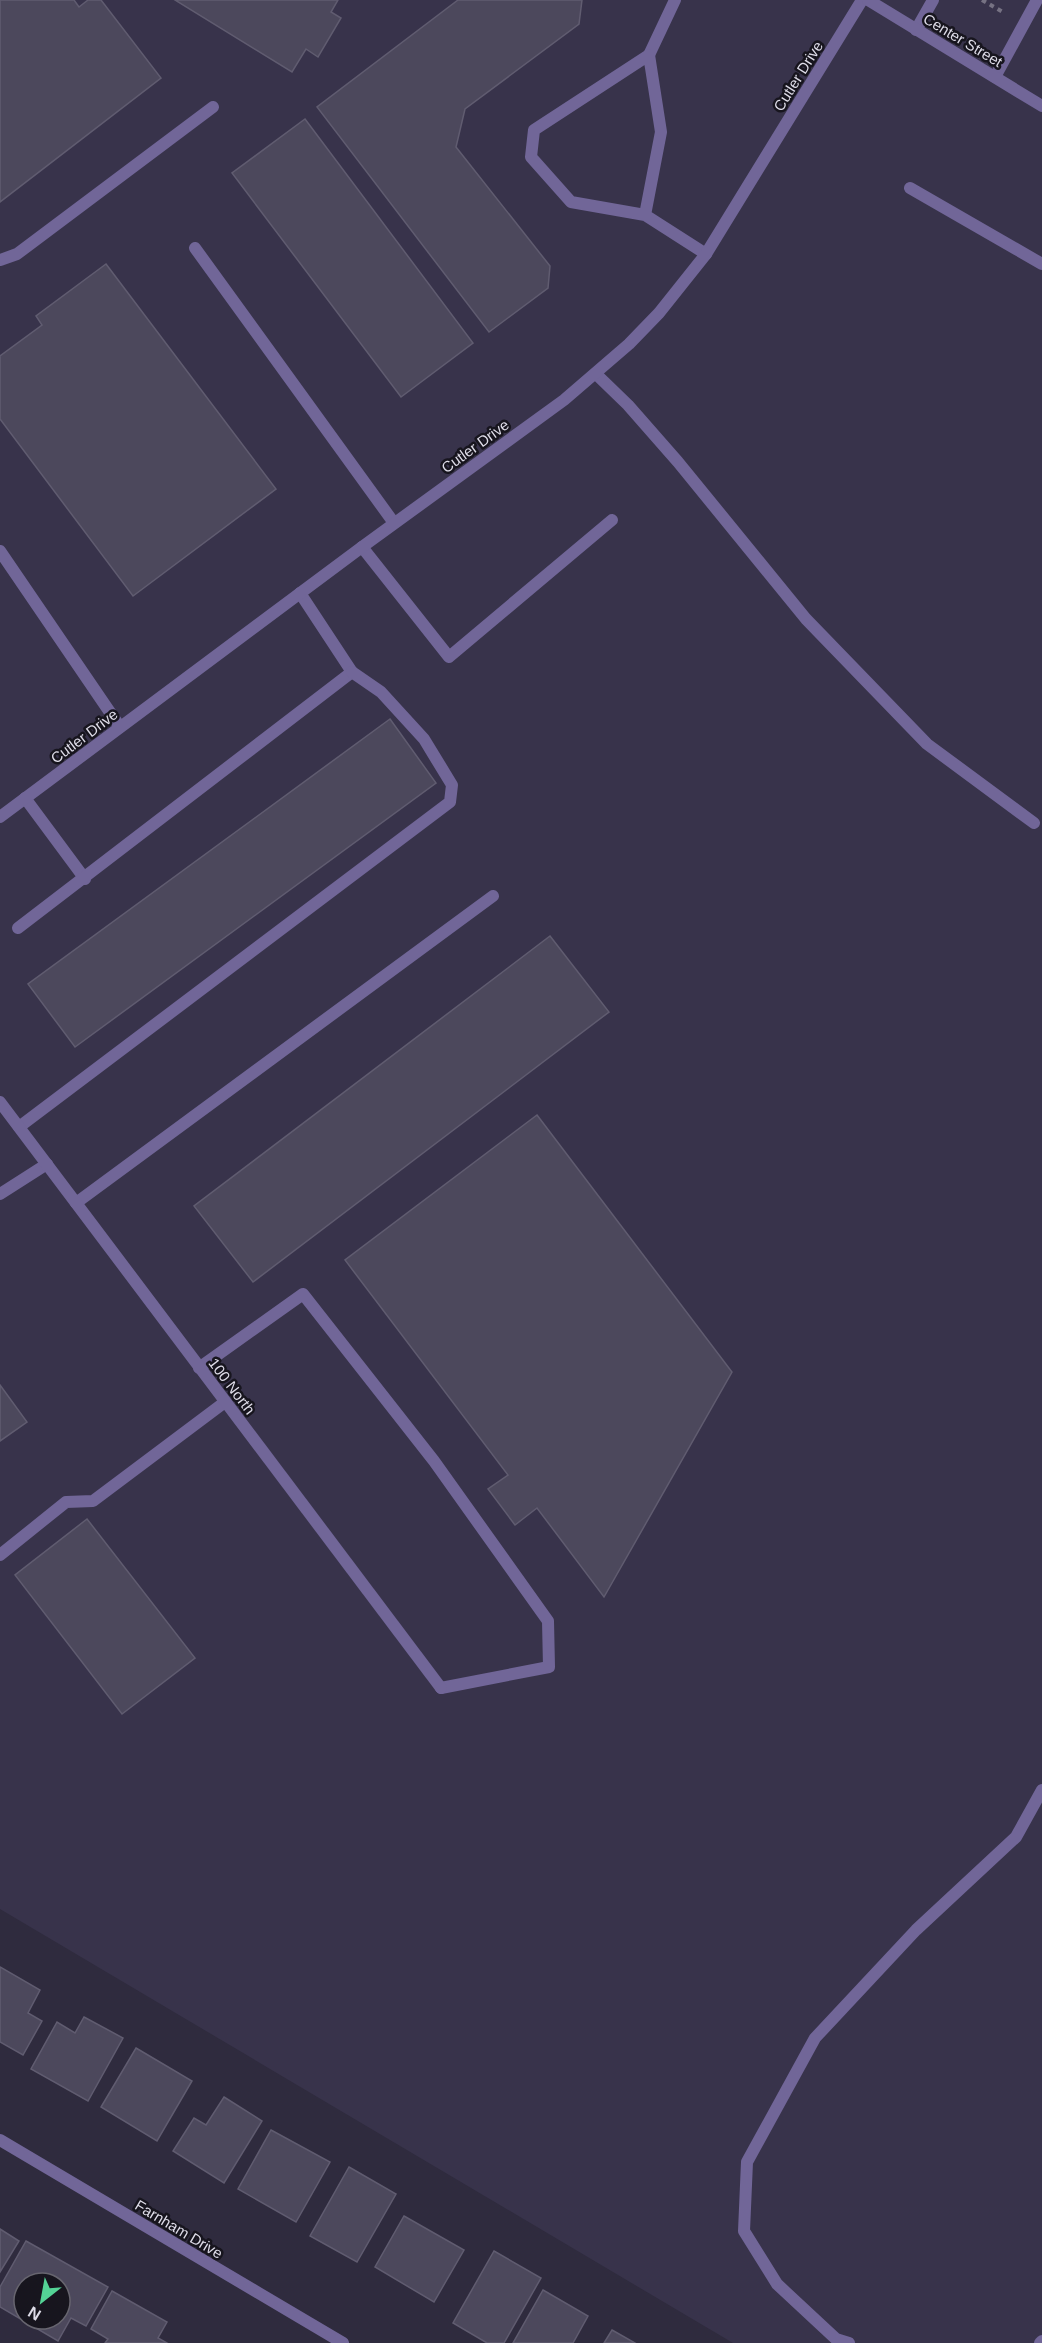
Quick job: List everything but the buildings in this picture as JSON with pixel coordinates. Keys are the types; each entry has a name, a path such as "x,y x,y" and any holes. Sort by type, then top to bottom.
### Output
{"street":[{"path":"675,0 649,55 534,130 531,157 571,202 645,215 706,254"},
{"name":"Cutler Drive","path":"0,817 596,374 659,313 706,254 862,0"},
{"name":"Center Street","path":"868,0 1042,106"},
{"path":"916,30 933,0"},
{"path":"995,77 1037,0"},
{"path":"645,215 661,132 649,55"},
{"path":"0,260 17,254 213,107"},
{"path":"910,188 1042,264"},
{"path":"195,249 394,524"},
{"path":"596,374 628,405 678,462 806,619 927,744 1034,823"},
{"path":"362,547 449,657 612,520"},
{"path":"0,550 120,728"},
{"path":"19,1127 450,802 452,785 424,739 381,692 352,672 300,593"},
{"path":"18,928 85,879 352,672"},
{"path":"25,798 85,879"},
{"path":"76,1203 493,896"},
{"name":"100 North","path":"0,1102 199,1368 441,1688 549,1668 548,1621 434,1461 303,1294 199,1368"},
{"path":"0,1194 47,1164"},
{"path":"0,1555 66,1502 93,1501 225,1402"},
{"path":"849,2343 836,2339 777,2284 744,2230 747,2162 815,2038 916,1930 1016,1837 1042,1791"},
{"name":"Farnham Drive","path":"0,2140 343,2343"}],"shaded area":[{"path":"0,0 1042,0 1042,2343 733,2343 0,1909"}]}
